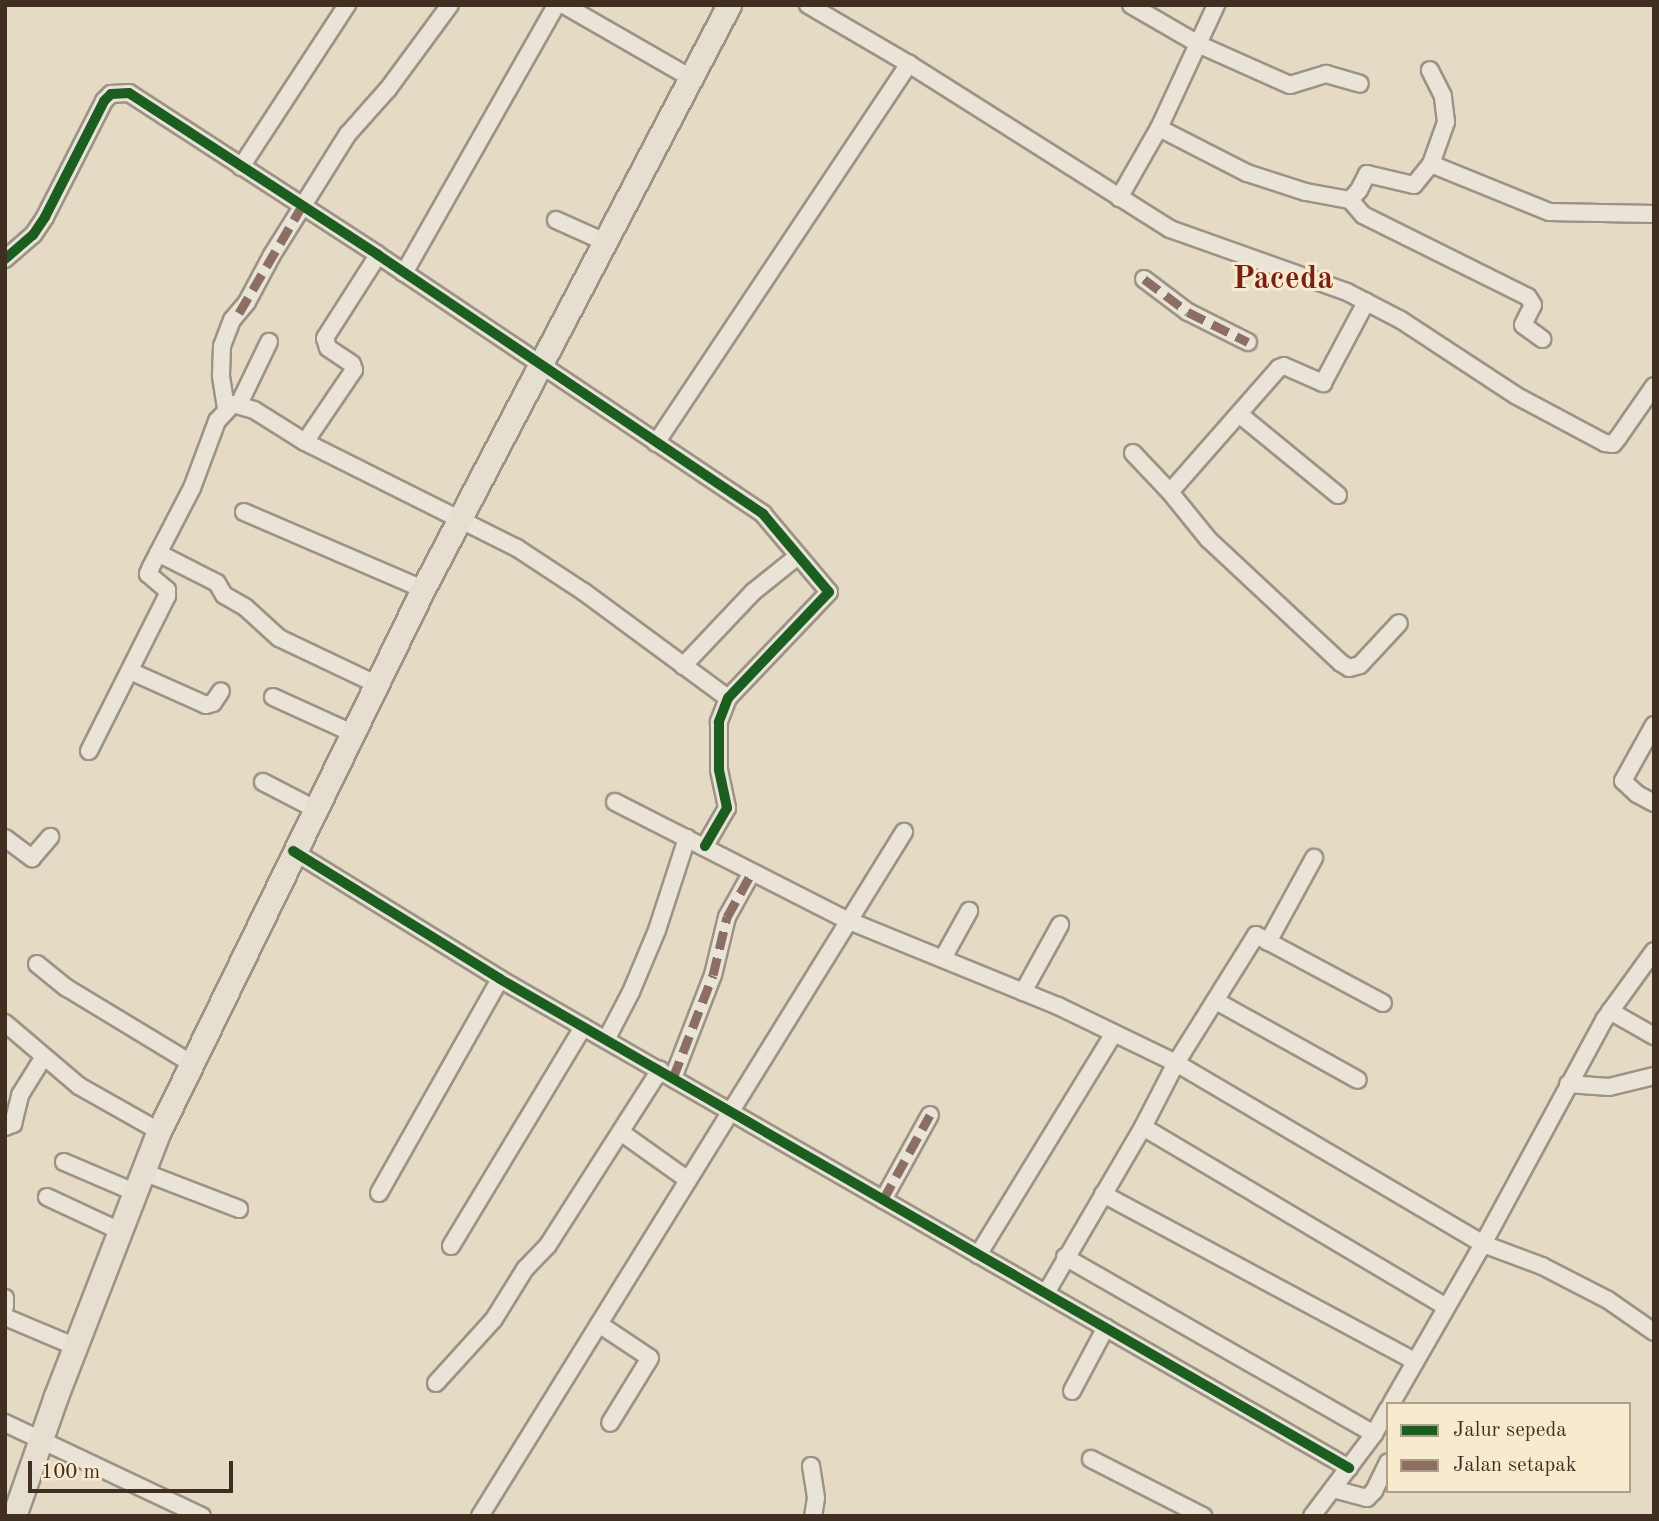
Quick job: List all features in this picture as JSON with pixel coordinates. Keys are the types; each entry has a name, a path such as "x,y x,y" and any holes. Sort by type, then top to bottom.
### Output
{"highway":[{"path":"14,1516 139,1182 191,1063 423,589 729,5"}],"street":[{"path":"241,167 346,5"},
{"path":"450,5 388,89 348,134 224,337 221,375 232,406 517,548 556,573 728,698"},
{"path":"404,273 556,5"},
{"path":"564,5 691,78"},
{"path":"808,5 909,64 1119,198 1185,235 1307,275 1366,302 1401,320 1515,395 1605,443 1613,444 1654,386"},
{"path":"1131,5 1200,45 1290,85 1326,74 1360,84"},
{"path":"1119,198 1159,128 1200,45 1216,5"},
{"path":"656,443 909,64"},
{"path":"1350,200 1359,190 1365,174 1414,185 1431,164 1443,135 1446,108 1430,70"},
{"path":"5,258 33,235 45,217 98,112 111,94 129,93 139,97 241,167 378,255 656,443 743,498 763,514 829,592 728,698 719,722 719,770 727,808 705,846"},
{"path":"1159,128 1247,173 1306,192 1350,200 1363,215 1528,297 1533,305 1523,325 1542,339"},
{"path":"1431,164 1549,212 1654,214"},
{"path":"556,220 605,242"},
{"path":"306,442 354,370 349,362 328,348 325,338 378,255"},
{"path":"1144,279 1188,312 1248,342"},
{"path":"1170,492 1282,367 1323,383 1366,302"},
{"path":"89,751 167,596 164,587 148,574 185,505 217,421 232,406 270,342"},
{"path":"1239,414 1339,495"},
{"path":"1133,453 1218,548 1341,663 1349,668 1360,665 1399,623"},
{"path":"244,512 423,589"},
{"path":"158,553 217,583 224,595 244,607 279,638 376,684"},
{"path":"683,666 753,592 798,556"},
{"path":"131,671 206,705 213,703 221,691"},
{"path":"274,697 352,733"},
{"path":"1654,725 1623,780 1637,794 1654,803"},
{"path":"262,782 315,808"},
{"path":"615,802 847,920 1023,992 1176,1063 1483,1244 1542,1266 1608,1300 1654,1332"},
{"path":"480,1516 904,832"},
{"path":"5,838 32,858 50,837"},
{"path":"606,1040 631,992 657,930 687,838"},
{"path":"293,851 500,979 1349,1468"},
{"path":"1268,942 1314,858"},
{"path":"436,1383 494,1319 525,1269 548,1245 622,1132 666,1074 713,975 727,917 752,872"},
{"path":"943,958 970,911"},
{"path":"1023,992 1060,925"},
{"path":"1046,1293 1143,1127 1176,1063 1256,935 1383,1003"},
{"path":"1392,1402 1483,1244 1610,1011 1654,951"},
{"path":"37,964 67,988 191,1063"},
{"path":"379,1193 500,979"},
{"path":"1216,1002 1359,1080"},
{"path":"1610,1011 1654,1036"},
{"path":"5,1023 79,1086 159,1131"},
{"path":"451,1246 583,1027"},
{"path":"978,1255 1114,1033"},
{"path":"5,1127 13,1124 20,1095 43,1058"},
{"path":"1568,1084 1609,1087 1654,1076"},
{"path":"883,1200 930,1115"},
{"path":"1143,1127 1446,1307"},
{"path":"622,1132 688,1180"},
{"path":"64,1162 239,1209"},
{"path":"1102,1194 1415,1361"},
{"path":"47,1197 120,1231"},
{"path":"1065,1257 1374,1434"},
{"path":"5,1298 5,1307"},
{"path":"5,1317 76,1347"},
{"path":"599,1324 650,1358 610,1423"},
{"path":"1072,1391 1106,1327"},
{"path":"1312,1516 1374,1434 1386,1413"},
{"path":"5,1423 167,1508 202,1516"},
{"path":"1091,1459 1203,1516"},
{"path":"811,1466 816,1498 813,1516"},
{"path":"1333,1489 1367,1498 1374,1491 1386,1466"}],"marked path":[{"path":"239,313 302,206"},
{"path":"1144,279 1188,312 1248,342"},
{"path":"673,1078 713,975 727,917 752,872"},
{"path":"883,1200 930,1115"}],"cycle path":[{"path":"5,259 33,235 45,217 104,101 111,94 129,93 378,255 763,514 829,592 728,698 719,722 719,770 727,808 705,846"},
{"path":"293,851 500,979 1349,1468"}],"district":[{"name":"Paceda","path":"1283,280"}]}
